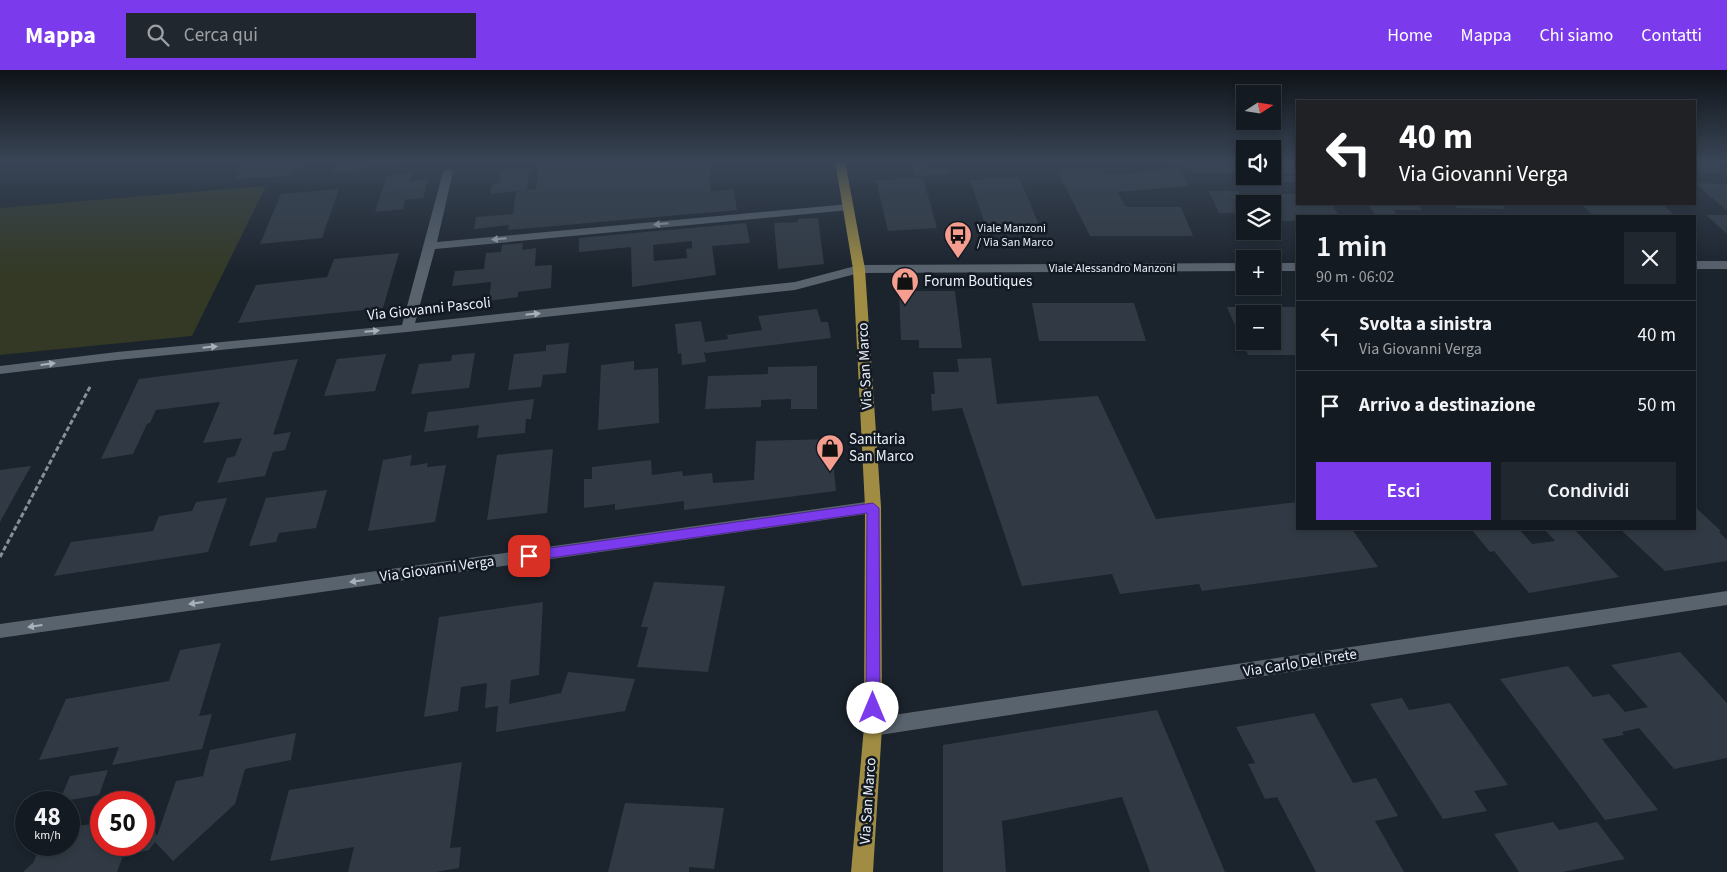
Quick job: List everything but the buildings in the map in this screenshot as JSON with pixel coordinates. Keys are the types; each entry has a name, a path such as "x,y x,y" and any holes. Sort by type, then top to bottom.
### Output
{"main road":[{"name":"Via San Marco","path":"847,198 859,269 873,508 873,727 862,872"}],"street":[{"path":"407,328 442,198"},
{"path":"430,246 849,206"},
{"path":"1696,265 1727,265"},
{"name":"Viale Alessandro Manzoni","path":"859,269 1236,267"},
{"path":"1281,267 1296,267"},
{"name":"Via Giovanni Pascoli","path":"0,370 118,356 407,328 795,286 859,269"},
{"name":"Via Giovanni Verga","path":"0,631 873,508"},
{"name":"Via Carlo Del Prete","path":"873,727 1727,598"}],"path":[{"path":"0,557 95,378"}],"green space":[{"path":"116,198 260,198 192,336 0,355 0,208"}],"place":[{"name":"Viale Manzoni / Via San Marco","path":"958,259"},
{"name":"Forum Boutiques","path":"905,305"},
{"name":"Sanitaria San Marco","path":"830,472"}],"route":[{"path":"529,556 873,508 873,708"}]}
